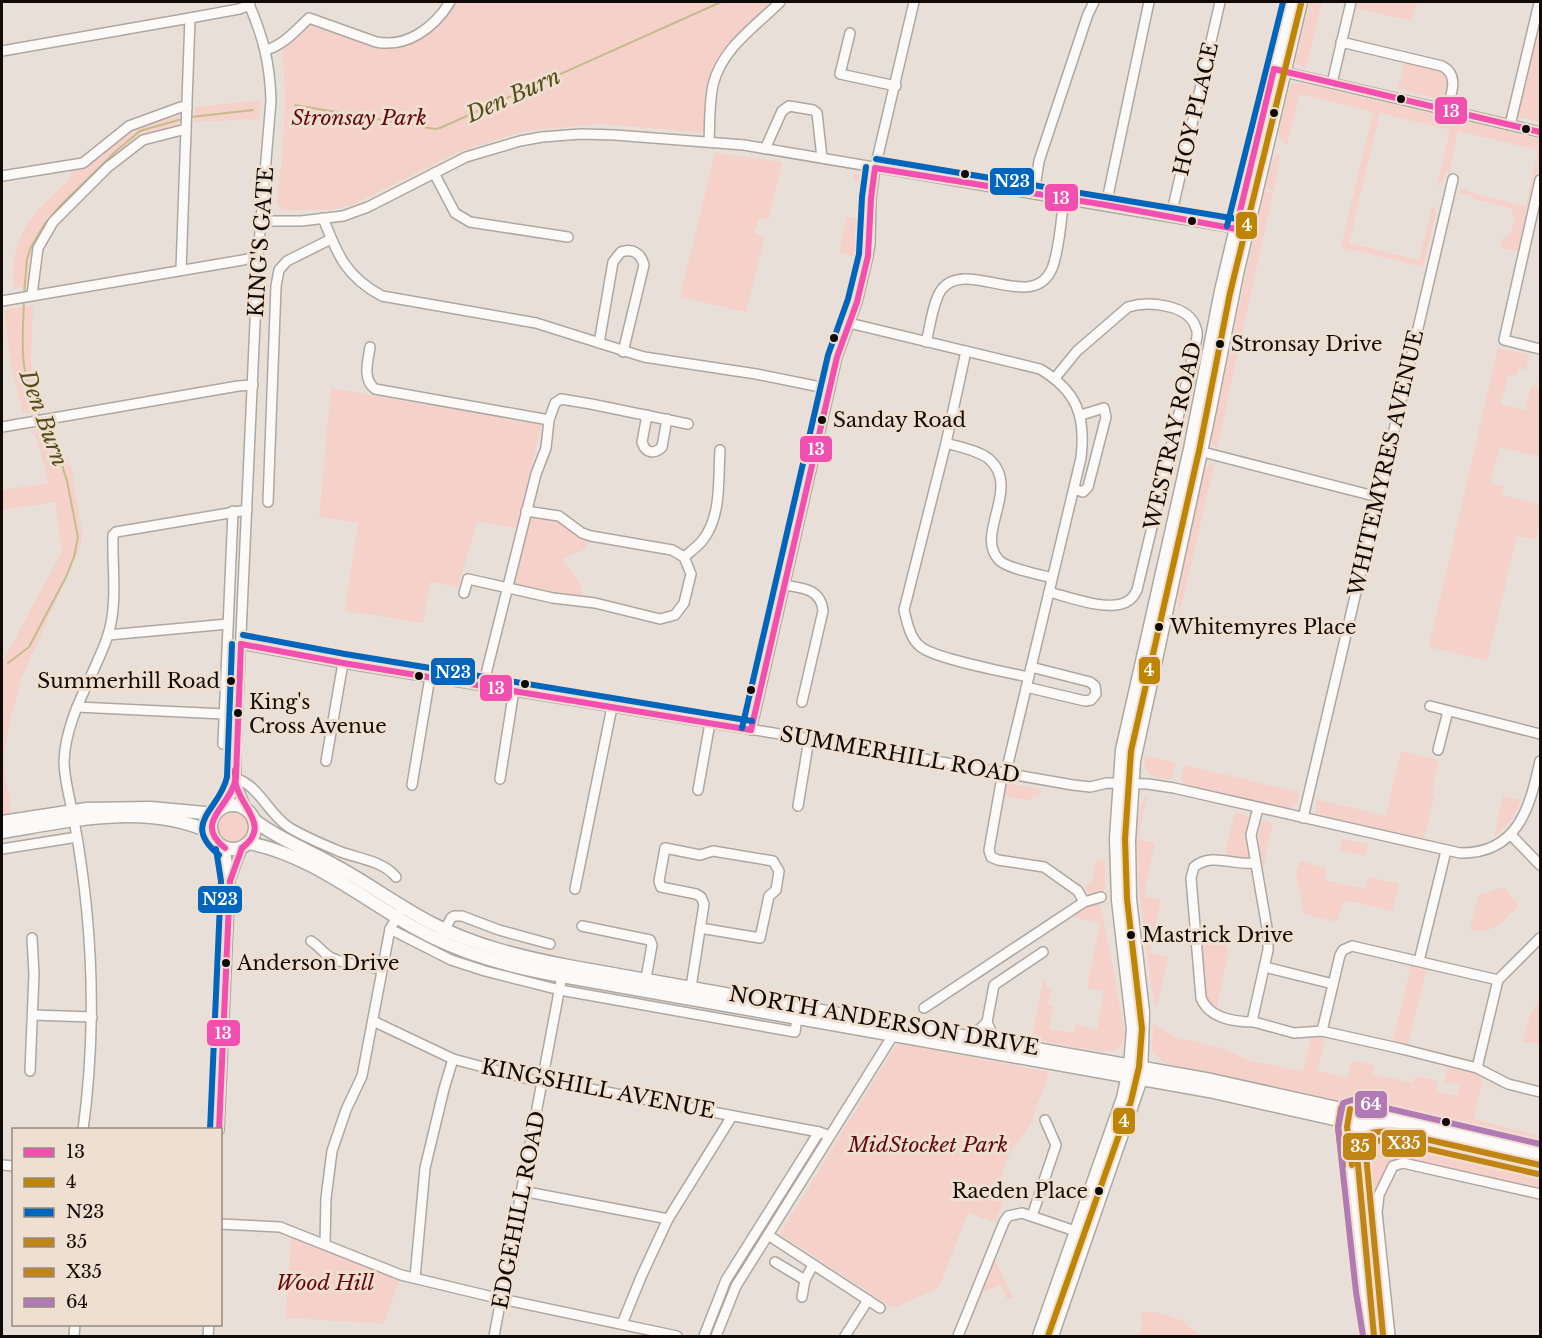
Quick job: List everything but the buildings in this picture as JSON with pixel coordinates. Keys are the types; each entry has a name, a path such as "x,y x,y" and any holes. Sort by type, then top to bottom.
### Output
{"main road":[{"path":"1052,1336 1081,1233 1135,1072 1143,1012 1130,899 1125,784 1135,754 1195,451 1221,291 1241,229 1279,71 1292,2"},
{"path":"1279,71 1301,2"},
{"path":"2,822 151,808 220,810 236,805 251,815 254,835 246,845 225,848 218,844 212,833 212,820 220,810"},
{"name":"NORTH ANDERSON DRIVE","path":"251,815 276,836 336,866 397,918"},
{"path":"2,832 73,816 179,821 212,833"},
{"name":"NORTH ANDERSON DRIVE","path":"246,845 275,849 309,865 345,884 397,918 442,934 510,953 797,1018 966,1035 1135,1072"},
{"name":"NORTH ANDERSON DRIVE","path":"442,934 500,963 562,976 645,985 691,987 896,1029 1135,1072 1211,1080 1352,1116 1540,1153"},
{"name":"NORTH ANDERSON DRIVE","path":"1352,1116 1394,1132 1540,1165"},
{"path":"1357,1154 1362,1140 1372,1132 1380,1130 1394,1132"},
{"path":"1039,1336 1081,1233"}],"street":[{"path":"266,50 276,47 309,18 376,42 398,43 409,40 430,26 450,2"},
{"path":"709,142 712,87 720,65 732,47 780,2"},
{"path":"751,730 837,357 861,286 870,244 871,198 875,168 914,2"},
{"path":"1034,194 1039,161 1094,2"},
{"path":"1106,205 1149,2"},
{"name":"HOY PLACE","path":"1171,216 1220,2"},
{"path":"1332,83 1351,2"},
{"path":"2,51 239,9 249,3"},
{"name":"KING'S GATE","path":"220,810 235,781 258,256 270,115 270,75 266,50 249,3"},
{"path":"1510,125 1537,3"},
{"path":"181,270 190,18"},
{"path":"840,74 850,33"},
{"path":"1341,42 1448,69 1454,82 1447,110"},
{"path":"1279,71 1540,132"},
{"path":"829,72 896,86"},
{"path":"765,148 785,108 789,106 813,110 818,117 822,158"},
{"path":"2,176 82,164 129,126 181,107 187,108"},
{"path":"32,295 38,248 53,222 108,167 143,140 186,127"},
{"path":"262,221 343,216 368,207 466,157 499,146 542,137 615,135 765,148 1241,229"},
{"path":"434,172 455,213 470,222 565,234"},
{"name":"WHITEMYRES AVENUE","path":"1303,818 1453,179"},
{"path":"1540,180 1504,340 1540,349"},
{"path":"926,342 938,295 948,283 962,278 1027,287 1042,281 1052,267 1064,198"},
{"path":"323,218 342,262 355,277 382,296 536,323 654,359 756,374 830,389"},
{"name":"KING'S GATE","path":"268,502 276,286 279,270 287,261 331,239"},
{"path":"599,343 613,262 621,252 631,250 638,254 644,265 623,351"},
{"path":"2,301 258,256"},
{"name":"WESTRAY ROAD","path":"1049,592 1107,606 1118,606 1130,600 1137,590 1196,342 1197,329 1191,318 1180,310 1151,304 1128,307 1077,351 1055,378"},
{"path":"849,323 1040,369 1055,378 1073,398 1080,414 1083,436 1074,489 1004,772 989,850 991,856 998,860 1044,867 1078,891 1084,902"},
{"path":"370,348 366,377 369,385 375,389 549,420"},
{"path":"966,351 904,610 908,628 920,647 936,655 1085,701 1091,700 1096,694 1095,686 1090,682 1031,667"},
{"path":"2,427 253,385"},
{"path":"483,686 526,511 546,448 549,420 555,403 561,399 688,424"},
{"path":"1074,489 1083,492 1088,487 1106,417 1104,408 1080,414"},
{"path":"647,416 642,442 650,452 655,452 662,447 668,419"},
{"path":"945,443 989,459 998,470 1002,482 1001,495 991,537 992,549 999,561 1052,578"},
{"path":"684,557 702,542 712,523 716,507 720,450"},
{"path":"1195,451 1378,497"},
{"path":"248,486 268,487"},
{"path":"83,1128 89,1088 92,1017 90,929 64,762 67,739 77,708 108,635 114,605 113,535 116,532 247,510"},
{"path":"233,511 223,744 236,745"},
{"path":"464,593 468,579 553,598 595,603 660,619 675,615 684,603 691,574 684,557 672,550 591,536 582,533 559,516 526,511"},
{"path":"784,585 812,591 818,596 822,605 823,612 802,702"},
{"path":"108,635 228,624"},
{"name":"SUMMERHILL ROAD","path":"242,644 343,663 1090,787 1107,783 1125,784"},
{"path":"326,761 343,663"},
{"path":"412,785 430,677"},
{"path":"500,779 514,690"},
{"path":"1430,706 1540,734"},
{"path":"575,889 612,707"},
{"path":"77,708 224,714"},
{"path":"1438,750 1448,711"},
{"path":"698,790 710,723"},
{"path":"798,806 809,739"},
{"path":"1125,784 1148,784 1174,788 1460,853 1478,852 1490,848 1511,835 1527,812 1540,761"},
{"path":"235,781 250,785 276,817 290,828 341,852 389,869 396,877"},
{"name":"KING'S GATE","path":"235,781 251,815"},
{"path":"1254,1022 1253,1017 1268,950 1268,934 1251,835 1258,808"},
{"path":"1511,835 1540,865"},
{"path":"2,849 77,837"},
{"path":"230,880 246,845"},
{"path":"219,1128 230,880 225,848"},
{"path":"691,987 700,928 704,904 701,897 696,894 661,887 659,880 665,848 700,855 713,851 773,861 779,871 776,890 769,896 760,938 700,928"},
{"path":"1419,961 1446,851"},
{"path":"1255,863 1239,864 1222,860 1204,860 1194,867 1191,878 1201,998 1204,1006 1210,1012 1218,1016 1254,1022 1294,1033 1322,1031 1478,1068 1508,1084 1540,1092"},
{"path":"924,1008 1084,902 1101,897"},
{"path":"442,934 451,918 458,916 550,944"},
{"path":"325,1243 326,1198 332,1151 346,1110 362,1076 382,969 397,918"},
{"name":"NORTH ANDERSON DRIVE","path":"397,918 451,960 560,990 795,1032 797,1018"},
{"path":"582,926 650,940 652,945 645,985"},
{"path":"537,941 540,931"},
{"path":"30,1071 33,1015 32,938"},
{"path":"1478,1068 1498,980 1540,939"},
{"path":"312,941 327,955 341,962 382,969"},
{"path":"1322,1031 1340,955 1343,950 1352,946 1498,980"},
{"path":"966,1035 980,1029 987,1022 994,985 1043,952"},
{"path":"1265,968 1333,984"},
{"name":"EDGEHILL ROAD","path":"494,1336 562,976"},
{"path":"33,1015 92,1017"},
{"name":"KINGSHILL AVENUE","path":"373,1022 453,1059 536,1081 819,1132 830,1136"},
{"path":"987,1022 996,1041"},
{"path":"716,1336 736,1286 896,1029"},
{"path":"415,1278 425,1168 453,1059"},
{"path":"622,1324 640,1277 668,1219 732,1116"},
{"path":"1352,1116 1369,1265 1373,1336"},
{"path":"1352,1116 1365,1291 1373,1336"},
{"path":"1032,1216 1056,1145 1045,1120"},
{"path":"704,1336 726,1280 819,1132"},
{"path":"1390,1336 1377,1202 1393,1166 1403,1163 1540,1194"},
{"path":"522,1191 668,1219"},
{"path":"958,1336 1008,1216 1022,1213 1081,1233"},
{"path":"222,1224 280,1227 401,1275 501,1299 677,1336"},
{"path":"768,1235 880,1308"},
{"path":"775,1262 805,1280"},
{"path":"802,1297 805,1280 813,1265"},
{"path":"845,1336 868,1300"}],"green space":[{"name":"Stronsay Park","path":"456,2 774,2 725,51 705,133 600,124 524,131 458,152 355,204 329,210 283,210 277,203 285,108 282,50 313,23 364,42 389,48 409,44 436,30"},
{"path":"1310,2 1322,2 1306,68 1296,63 1296,60"},
{"path":"1357,2 1417,2 1412,21 1355,8"},
{"path":"1540,13 1540,122 1516,117"},
{"path":"1405,60 1445,72 1449,83 1445,100 1398,89"},
{"path":"1301,83 1540,139 1540,159 1519,252 1500,248 1502,239 1511,233 1515,216 1511,214 1512,208 1473,199 1473,196 1459,193 1460,188 1526,206 1538,150 1458,131 1449,173 1445,172 1443,181 1437,187 1450,130 1380,113 1349,243 1419,260 1433,204 1436,212 1423,267 1341,247 1373,112 1300,94 1287,145 1279,137 1279,130 1289,88 1292,84"},
{"path":"260,100 259,119 194,122 195,107"},
{"path":"179,112 178,125 141,136 127,145 57,212 44,227 32,250 29,261 29,286 14,289 15,252 20,238 35,214 71,178 71,171 84,169 132,128"},
{"path":"715,153 782,162 769,219 759,219 754,233 763,236 764,239 746,312 680,297"},
{"path":"1277,154 1280,155 1274,191 1265,189 1273,159"},
{"path":"854,174 866,176 856,257 839,252 847,217 858,218 863,183 854,180"},
{"path":"1264,191 1273,193 1217,448 1213,447 1211,439"},
{"path":"33,305 31,361 43,410 23,413 11,366 4,310"},
{"path":"1498,348 1529,355 1526,370 1519,368 1517,376 1508,375 1501,404 1525,410 1531,386 1534,387 1538,380 1536,388 1540,389 1540,457 1500,447 1490,483 1504,486 1502,495 1540,504 1540,521 1535,540 1517,536 1487,661 1429,647"},
{"path":"331,388 541,425 518,528 477,522 458,587 430,582 423,623 345,611 358,523 319,517"},
{"path":"50,428 74,474 72,475 82,531 81,545 22,677 10,721 3,760 12,816 2,817 2,663 62,551 55,502 2,510 2,490 49,483 36,437 30,431"},
{"path":"1211,463 1215,463 1179,615 1178,593 1204,471"},
{"path":"526,511 559,516 591,536 584,550 561,559 579,583 583,602 508,589"},
{"path":"1401,751 1439,760 1431,796 1434,797 1424,839 1316,814 1316,799 1386,816"},
{"path":"1145,755 1176,763 1170,780 1154,776 1147,771 1144,762"},
{"path":"1184,765 1299,792 1297,801 1293,807 1287,808 1183,784 1181,778"},
{"path":"1006,783 1041,789 1040,796 1033,795 1032,801 1004,796"},
{"path":"1147,795 1138,839 1155,843 1144,896 1161,900 1150,953 1168,957 1156,1011 1144,933 1138,863 1137,832 1140,809"},
{"path":"1503,796 1521,800 1510,820 1494,836"},
{"path":"1235,812 1249,816 1246,833 1249,860 1224,858"},
{"path":"233,813 243,818 248,828 243,838 233,843 223,838 218,828 223,818"},
{"path":"1261,819 1273,823 1263,868 1259,844"},
{"path":"1342,839 1368,844 1366,856 1340,850"},
{"path":"1096,860 1105,861 1105,889 1093,894 1084,888 1092,880"},
{"path":"1300,861 1326,868 1325,880 1366,889 1369,877 1399,884 1392,911 1344,900 1337,922 1304,914 1296,873"},
{"path":"1503,887 1519,905 1491,929 1470,930 1478,895"},
{"path":"1100,901 1125,1033 1123,1042 1115,1050 1106,1051 1032,1039 1043,980 1047,981 1046,988 1051,989 1048,1005 1053,1006 1049,1029 1074,1033 1076,1024 1097,1030 1104,991 1087,988 1100,923 1073,917 1089,905"},
{"path":"1225,928 1228,954 1216,1012 1205,1000 1198,931"},
{"path":"1411,965 1427,969 1408,1045 1393,1041"},
{"path":"1540,997 1540,1045 1523,1041 1530,1015"},
{"path":"1153,1023 1175,1037 1222,1048 1247,1060 1303,1071 1311,1038 1325,1037 1318,1071 1347,1078 1352,1060 1375,1066 1373,1074 1413,1083 1416,1076 1438,1081 1436,1091 1457,1096 1460,1085 1444,1082 1448,1067 1475,1073 1483,1077 1474,1117 1540,1136 1540,1148 1465,1131 1464,1128 1424,1115 1411,1116 1163,1063 1152,1050"},
{"name":"MidStocket Park","path":"897,1043 1049,1072 1032,1121 1009,1154 1000,1180 1006,1182 1001,1199 1004,1200 995,1222 968,1213 939,1288 893,1308 780,1234"},
{"path":"1374,1137 1498,1165 1517,1164 1540,1169 1540,1190 1399,1158 1385,1171 1373,1203 1364,1151 1365,1143"},
{"path":"819,1138 822,1140 731,1283 710,1333 729,1282"},
{"name":"Wood Hill","path":"291,1230 401,1275 384,1324 286,1318"},
{"path":"995,1260 1013,1298 1007,1299 1001,1285 982,1292"},
{"path":"1156,1312 1181,1320 1202,1336 1136,1336 1140,1332 1143,1320 1139,1313"}],"waterway":[{"name":"Den Burn","path":"295,105 440,128 721,2"},
{"name":"Den Burn","path":"191,117 253,110"},
{"name":"Den Burn","path":"24,294 27,259 31,247 44,225 60,206 116,151 140,131 182,119"},
{"name":"Den Burn","path":"24,300 23,360 28,386 40,417"},
{"name":"Den Burn","path":"8,663 29,647 66,577 74,557 78,537 67,481 61,462 42,422"}],"transit line":[{"name":"N23","path":"1227,226 1283,2"},
{"name":"4","path":"1048,1336 1131,1101 1139,1067 1142,1029 1127,899 1125,839 1131,751 1199,451 1230,293 1301,4"},
{"name":"13","path":"1274,69 1540,132"},
{"name":"13","path":"1236,228 1274,69"},
{"name":"N23","path":"876,159 1237,219"},
{"name":"N23","path":"742,728 828,355 848,299 859,254 866,167"},
{"name":"13","path":"875,168 1106,205 1247,231"},
{"name":"13","path":"751,730 837,357 857,302 868,256 875,168"},
{"name":"N23","path":"243,635 752,721"},
{"name":"N23","path":"219,855 208,844 203,834 203,825 227,777 232,644"},
{"name":"13","path":"241,644 751,730"},
{"name":"13","path":"225,848 216,839 212,830 216,814 228,798 236,778 241,644"},
{"name":"13","path":"235,770 239,794 254,825 254,832 250,840 242,848"},
{"name":"13","path":"219,1128 230,881 242,848"},
{"name":"N23","path":"210,1128 221,881 216,849"},
{"name":"64","path":"1363,1336 1338,1128 1343,1103 1352,1100 1540,1144"},
{"name":"X35","path":"1341,1108 1338,1127 1343,1166"},
{"name":"35","path":"1350,1109 1347,1127 1352,1165"},
{"name":"35","path":"1374,1336 1357,1154 1362,1141 1375,1132 1394,1132 1540,1165"},
{"name":"X35","path":"1383,1335 1366,1155 1371,1143 1381,1140 1393,1141 1538,1174"}],"place":[{"name":"Stronsay Drive","path":"1220,344"},
{"name":"Sanday Road","path":"822,420"},
{"name":"Whitemyres Place","path":"1159,627"},
{"name":"Summerhill Road","path":"231,681"},
{"name":"King's Cross Avenue","path":"238,713"},
{"name":"Mastrick Drive","path":"1131,935"},
{"name":"Anderson Drive","path":"226,963"},
{"name":"Raeden Place","path":"1099,1191"}]}
